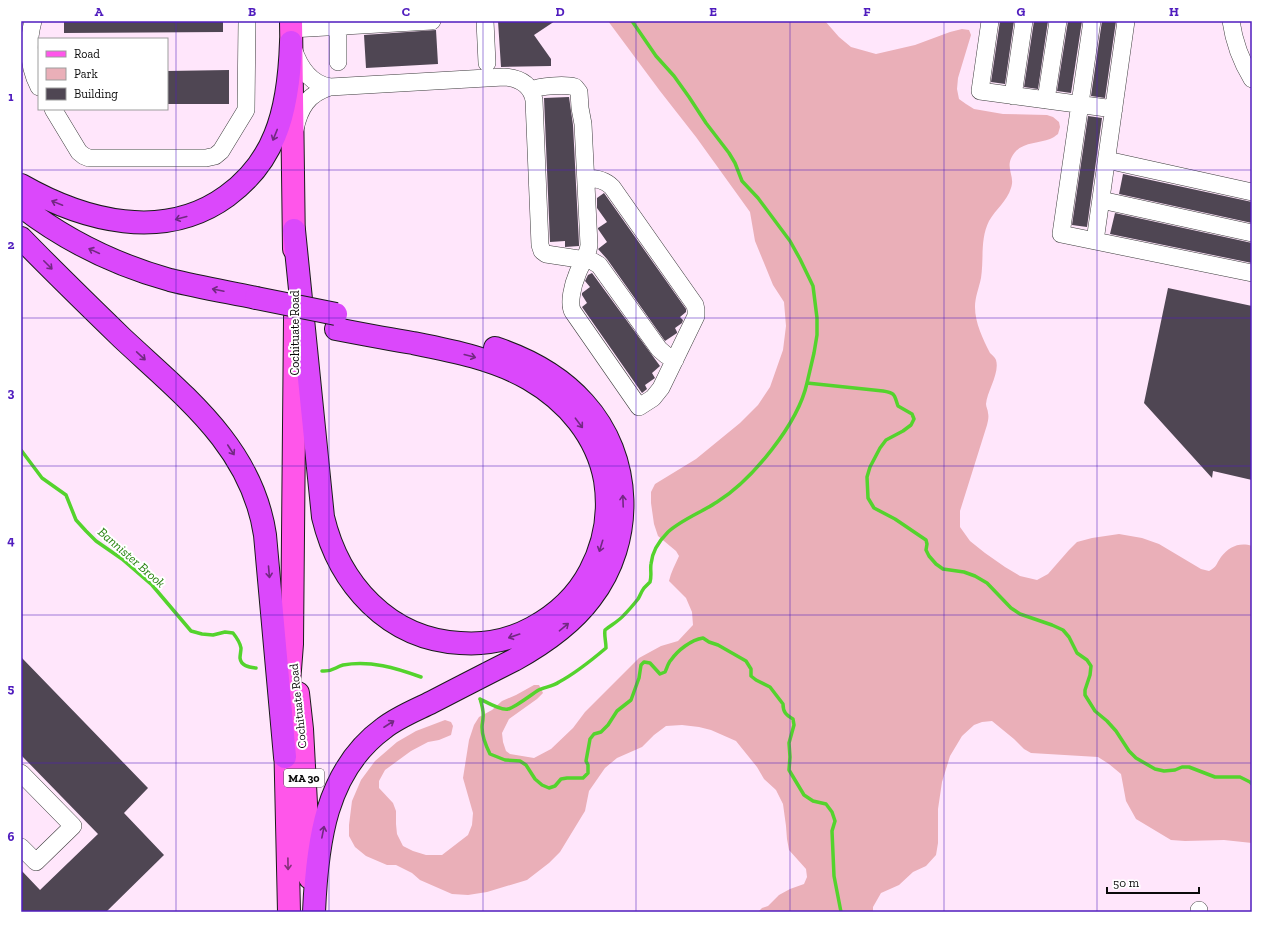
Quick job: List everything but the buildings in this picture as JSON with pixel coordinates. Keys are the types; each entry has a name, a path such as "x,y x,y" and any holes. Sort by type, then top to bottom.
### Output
{"highway":[{"path":"21,185 49,200 76,210 99,217 125,222 154,223 172,220 190,216 216,204 239,187 252,174 263,160 271,143 280,119 287,88 291,31"},
{"path":"21,206 45,223 100,254 178,282 256,305"},
{"path":"21,224 51,244 80,260 121,279 170,294 256,305 336,321 480,344 503,351 525,360 554,377 570,389 592,412 606,436 619,471 623,511 619,539 611,564 602,582 592,598 572,620 549,638 524,655 393,722 372,738 356,755 338,783 328,810 320,855 313,912"},
{"path":"294,230 323,517 331,545 340,565 351,582 370,604 392,621 417,634 444,642 474,644 501,640 529,630 554,614 574,595 588,574 600,551 607,519 604,474 594,448 579,422 563,404 541,387 528,379 497,365 476,357 336,321"},
{"path":"21,238 89,306 199,410 228,446 245,473 254,492 261,514 266,541 285,757"}],"main road":[{"name":"Cochituate Road","path":"289,912 285,757 286,711 292,644 295,349 291,31"},
{"name":"Cochituate Road","path":"292,644 302,730 313,912"}],"street":[{"path":"33,21 29,40 29,56 32,72 38,85"},
{"path":"54,110 79,152 89,158 206,158 215,156 221,151 246,110 247,21"},
{"path":"330,87 316,82 306,74 298,61 291,31 338,26 432,21"},
{"path":"485,21 487,63"},
{"path":"990,21 980,91 1114,109"},
{"path":"1013,96 1024,21"},
{"path":"1046,100 1058,21"},
{"path":"1092,21 1061,234 1252,273"},
{"path":"1096,241 1126,21"},
{"path":"1231,21 1239,55 1252,79"},
{"path":"338,26 338,62"},
{"path":"292,143 296,126 306,102 315,94 330,87 504,77 523,82 531,90 534,100 541,248 546,254 599,264 659,349 675,360"},
{"path":"531,90 539,87 569,86 575,87 579,92 583,124 589,245 588,252 576,276 571,300 571,310 639,407 653,398 659,391 696,316 696,307 612,187 601,179 586,178"},
{"path":"1107,160 1252,192"},
{"path":"1101,200 1252,233"},
{"path":"21,773 73,826 36,862 21,848"}],"green space":[{"path":"608,21 825,21 839,37 851,47 876,54 915,45 950,32 962,29 969,30 971,35 958,78 957,89 959,99 974,109 1003,114 1047,115 1053,117 1059,122 1060,127 1058,134 1053,138 1028,144 1016,151 1012,157 1010,162 1012,179 1011,188 1007,197 989,221 984,235 982,271 975,313 982,337 990,353 996,359 997,365 986,404 988,422 960,511 960,527 970,541 1005,567 1020,576 1037,580 1048,574 1077,542 1092,538 1119,534 1142,538 1159,544 1201,569 1209,571 1215,567 1227,550 1239,545 1252,546 1252,843 1224,840 1171,840 1136,819 1126,801 1121,774 1109,764 1098,757 1031,753 1024,749 992,721 974,725 962,736 950,756 942,782 938,809 938,843 936,855 926,866 913,872 899,885 881,893 873,907 873,912 758,912 762,908 768,906 779,895 804,884 807,877 806,869 789,850 783,804 776,790 764,779 757,767 736,741 711,730 699,727 682,725 666,726 642,747 617,758 605,768 589,791 585,811 560,852 549,863 527,880 487,892 468,895 452,894 420,880 412,873 396,865 387,865 366,856 355,847 349,836 352,801 361,780 375,761 397,742 416,731 445,720 451,722 453,726 451,735 439,740 428,742 411,751 385,770 379,781 379,788 393,803 396,811 397,834 403,846 426,855 442,855 468,835 472,825 473,813 463,778 469,740 474,725 479,717 492,710 502,701 534,685 539,685 543,693 509,719 502,733 506,751 510,754 534,758 551,749 573,728 585,712 639,658 661,646 678,641 693,625 692,612 686,598 669,581 679,556 676,551 658,536 654,524 651,492 655,484 696,459 740,423 758,405 770,387 783,350 786,326 784,302 773,285 755,241 750,212 696,137"}],"waterway":[{"path":"632,21 656,56 674,76 706,123 729,153 735,163 742,181 758,198 790,241 800,259 813,286 817,318 817,335 807,383"},
{"name":"Bannister Brook","path":"480,699 502,709 511,708 539,690 565,679 606,648 605,630 626,613 650,582 652,560 657,546 662,539 668,532 679,524 711,506 745,480 772,450 784,433 802,399 807,383 883,391 892,394 895,397 898,406 912,414 914,419 911,425 886,440 870,467 867,477 868,498 874,508 895,519 926,540 926,550 929,556 943,569 964,572 975,576 987,583 1011,608 1020,614 1063,630 1069,637 1077,653 1087,660 1091,666 1085,695 1095,711 1116,731 1129,751 1136,758 1155,769 1164,771 1189,767 1215,777 1240,777 1252,784"},
{"name":"Bannister Brook","path":"21,450 42,478 66,495 76,520 86,531 96,541 122,559 152,585 191,631 213,635 225,632 233,633 241,646 240,658 242,663 248,667 256,668"},
{"path":"480,699 483,713 483,734 490,754 505,760 520,761 526,765 535,779 542,785 549,788 555,786 561,779 583,778 588,773 588,765 586,761 590,739 594,734 601,732 608,725 617,711 631,700 639,678 641,665 644,662 650,663 660,674 665,672 670,661 681,649 689,643 703,638 746,661 751,669 751,676 770,687 783,704 785,713 793,719 794,725 789,743 789,770 804,795 813,801 826,804 832,812 835,821 832,831 834,876 841,912"},
{"name":"Bannister Brook","path":"322,671 331,670 343,665 373,664 421,677"}]}
